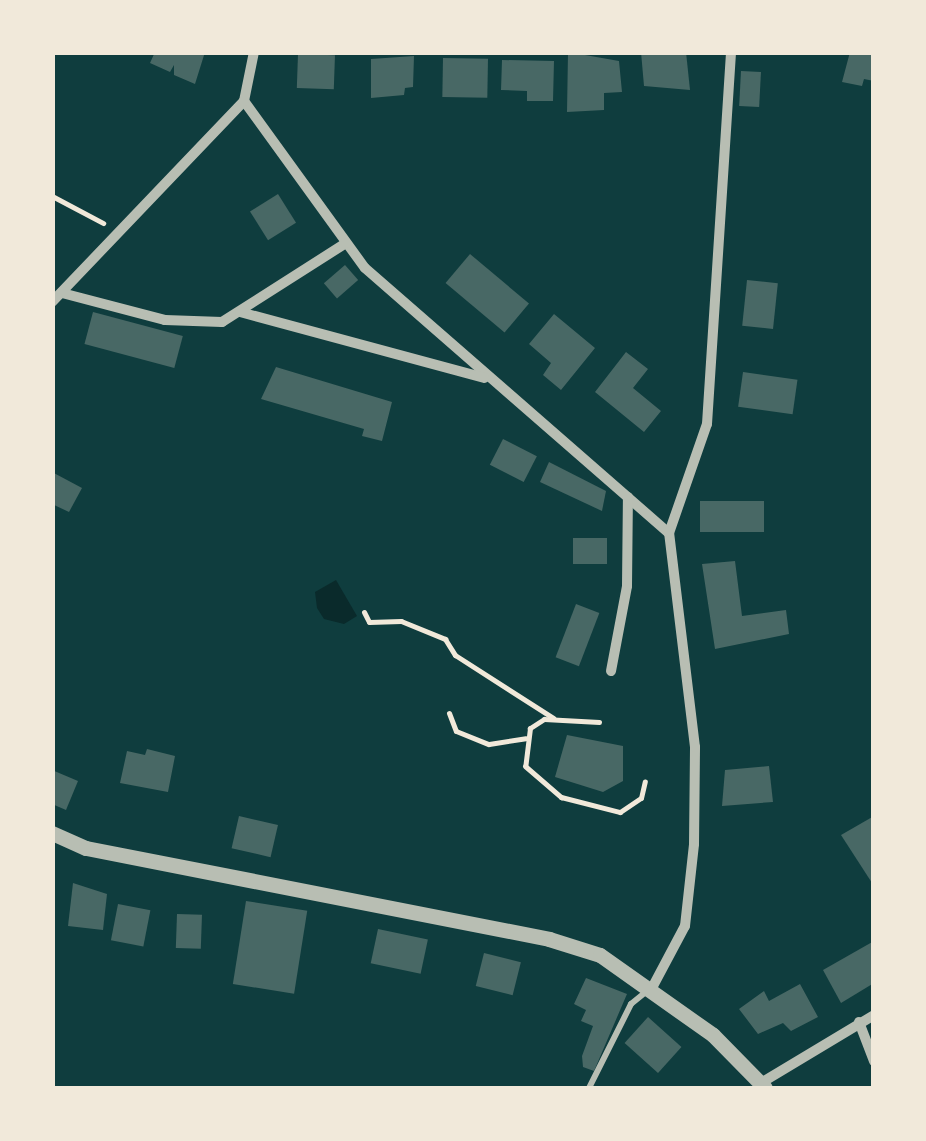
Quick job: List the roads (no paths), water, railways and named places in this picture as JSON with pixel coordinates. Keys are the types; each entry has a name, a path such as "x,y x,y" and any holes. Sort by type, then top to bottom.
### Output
{"street":[{"path":"57,298 244,101 254,52"},
{"path":"652,988 685,926 694,844 695,747 670,533 706,424 730,52"},
{"path":"244,101 365,268 670,533"},
{"path":"57,298 165,320 222,322 346,243"},
{"path":"240,312 490,379"},
{"path":"612,670 627,586 628,497"},
{"path":"52,833 86,848 549,939 600,955 652,988 763,1086 874,1015"},
{"path":"859,1022 874,1060"}],"lane":[{"path":"589,1088 631,1004 652,988"}],"water":[{"path":"336,580 357,616 344,624 324,619 317,608 315,592"}]}
